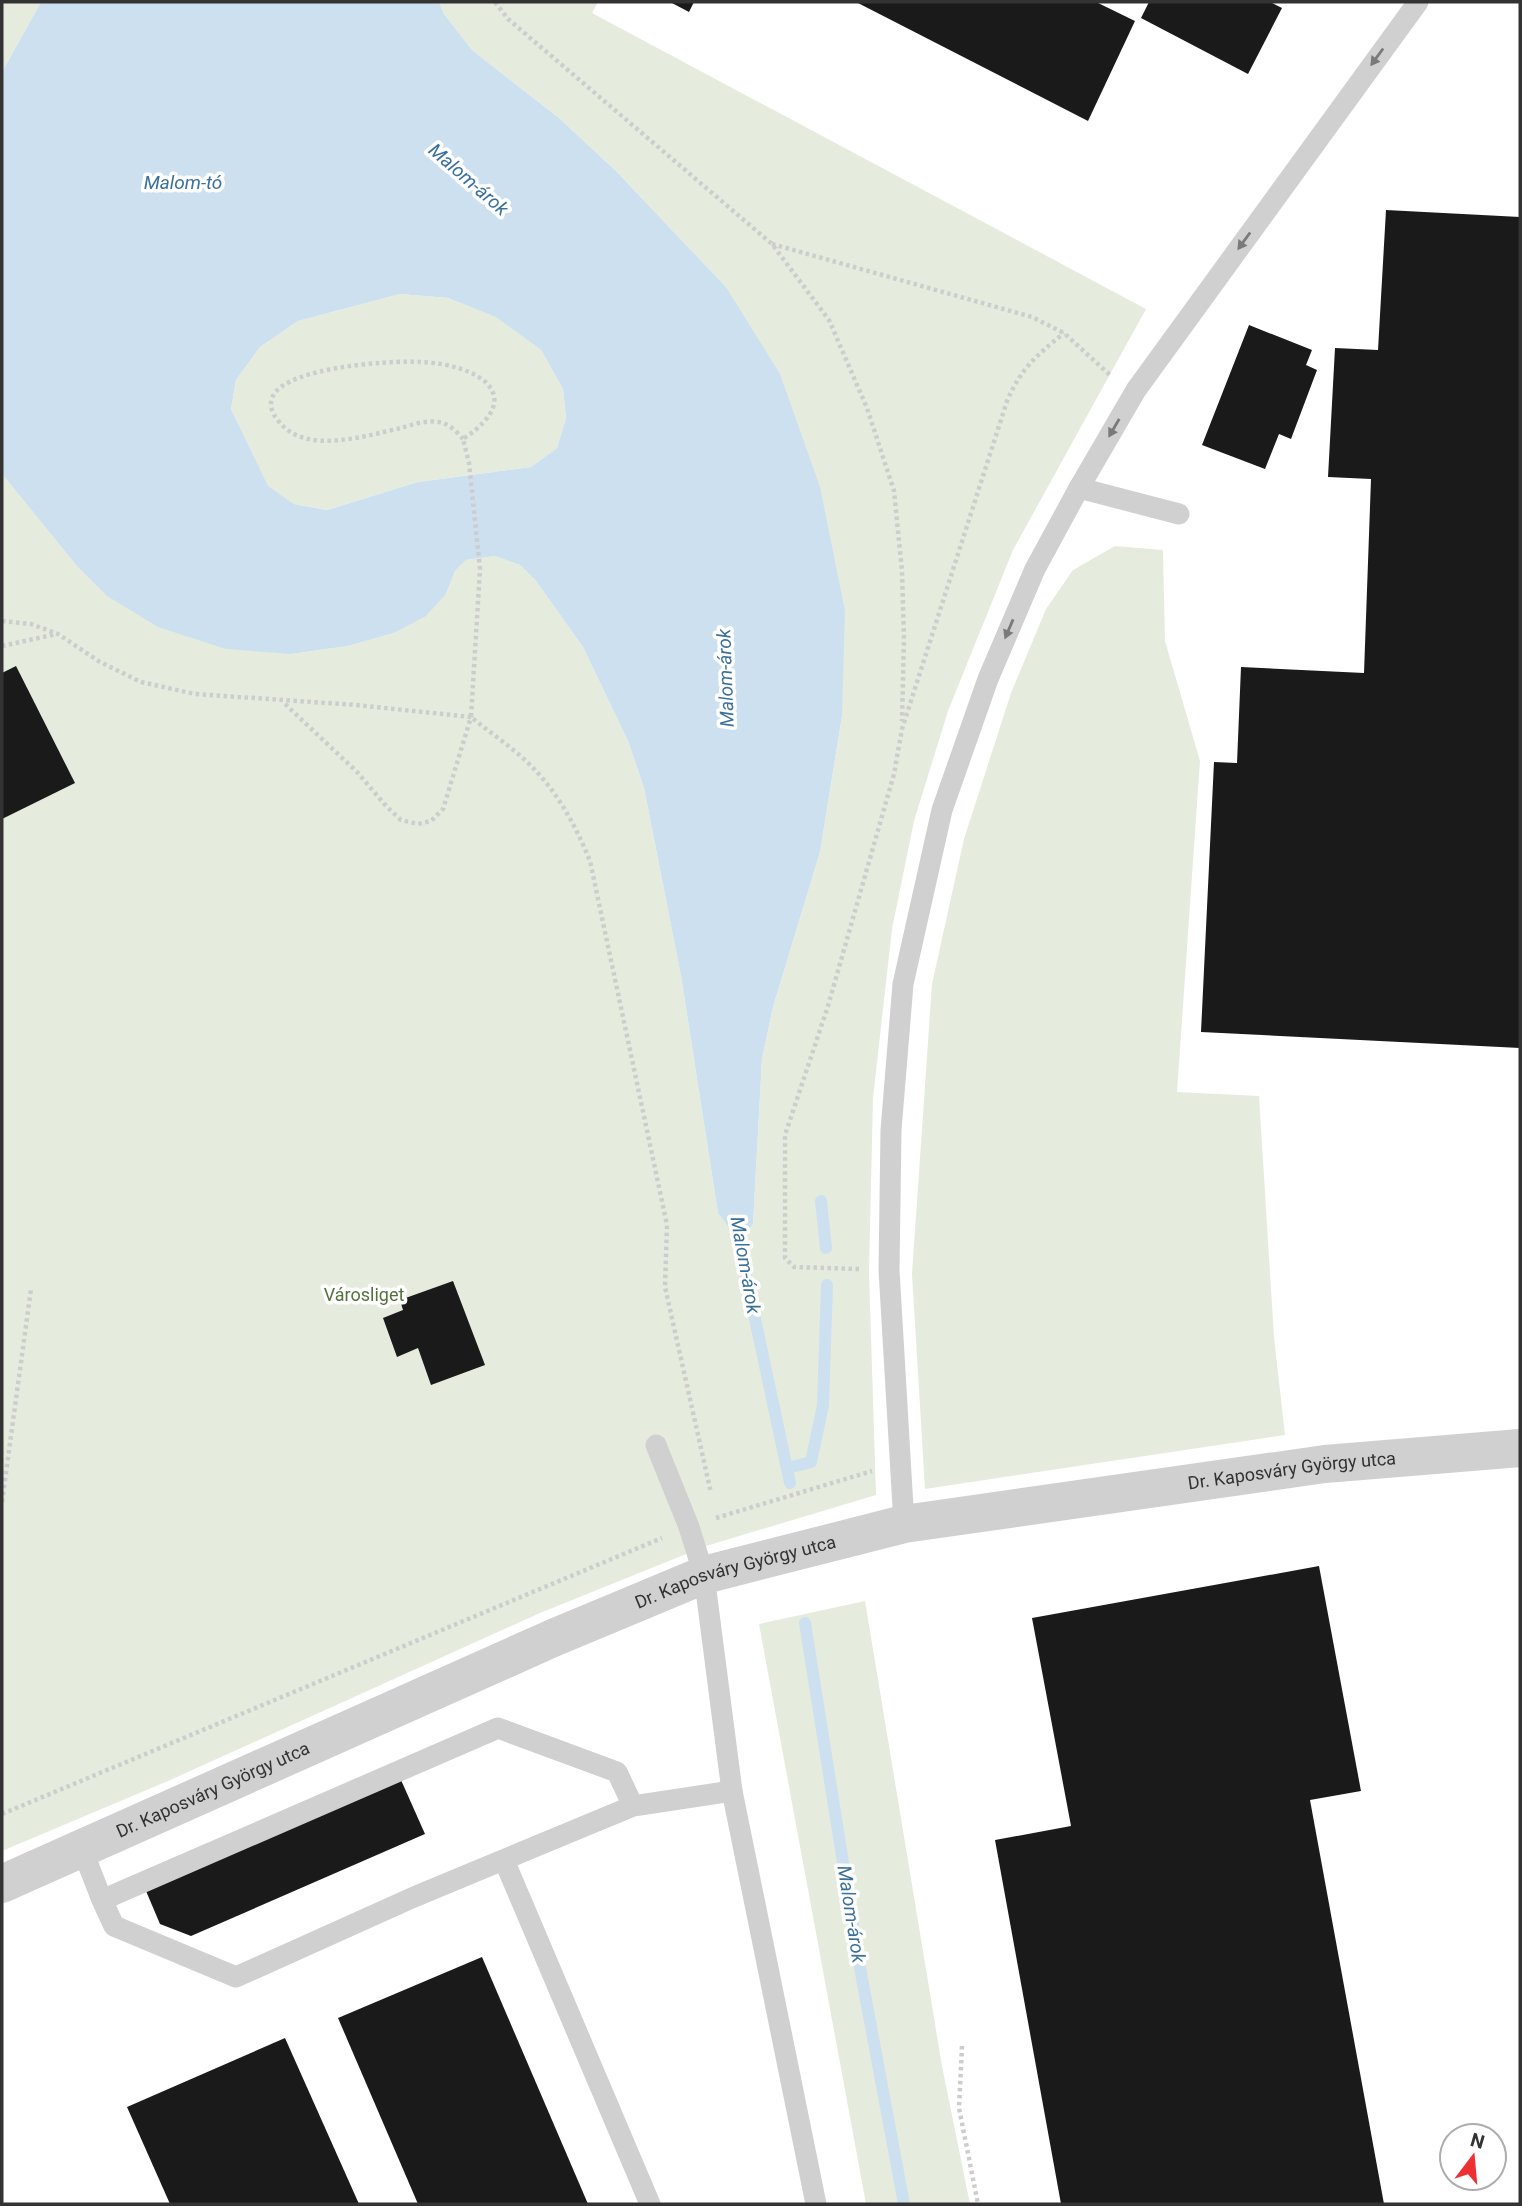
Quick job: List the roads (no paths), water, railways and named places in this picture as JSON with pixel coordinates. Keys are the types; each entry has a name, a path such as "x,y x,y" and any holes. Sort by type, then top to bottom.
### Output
{"street":[{"name":"Dr. Kaposváry György utca","path":"2,1884 553,1638 704,1574 904,1524 1325,1464 1520,1448"}],"lane":[{"path":"904,1524 889,1270 891,1129 903,985 942,810 988,679 1035,569 1136,390 1418,2"},
{"path":"1079,488 1179,514"},
{"path":"656,1445 689,1527 704,1574 732,1791 816,2204"},
{"path":"102,1900 498,1728 617,1772 633,1806"},
{"path":"82,1849 114,1926 236,1977 414,1897 633,1806 732,1791"},
{"path":"504,1860 650,2204"}],"water":[{"name":"Malom-tó","path":"41,2 439,2 444,14 472,50 559,118 616,171 726,287 780,374 820,487 845,611 842,716 820,852 773,1007 762,1059 753,1224 738,1239 718,1213 681,976 644,788 628,741 583,647 536,581 520,565 495,556 466,560 455,571 446,594 426,616 394,633 348,646 291,654 226,649 158,627 107,596 76,565 2,474 2,72","holes":["400,294 448,298 496,317 541,350 563,389 566,418 557,448 531,467 418,482 327,510 294,504 268,486 231,409 236,380 260,347 298,321"]}],"waterway":[{"path":"821,1201 826,1248"},
{"name":"Malom-árok","path":"737,1222 738,1239 790,1483"},
{"path":"788,1468 811,1462 823,1405 827,1285"},
{"name":"Malom-árok","path":"805,1623 858,1957 904,2204"}],"park label":[{"name":"Városliget","path":"364,1295"}]}
